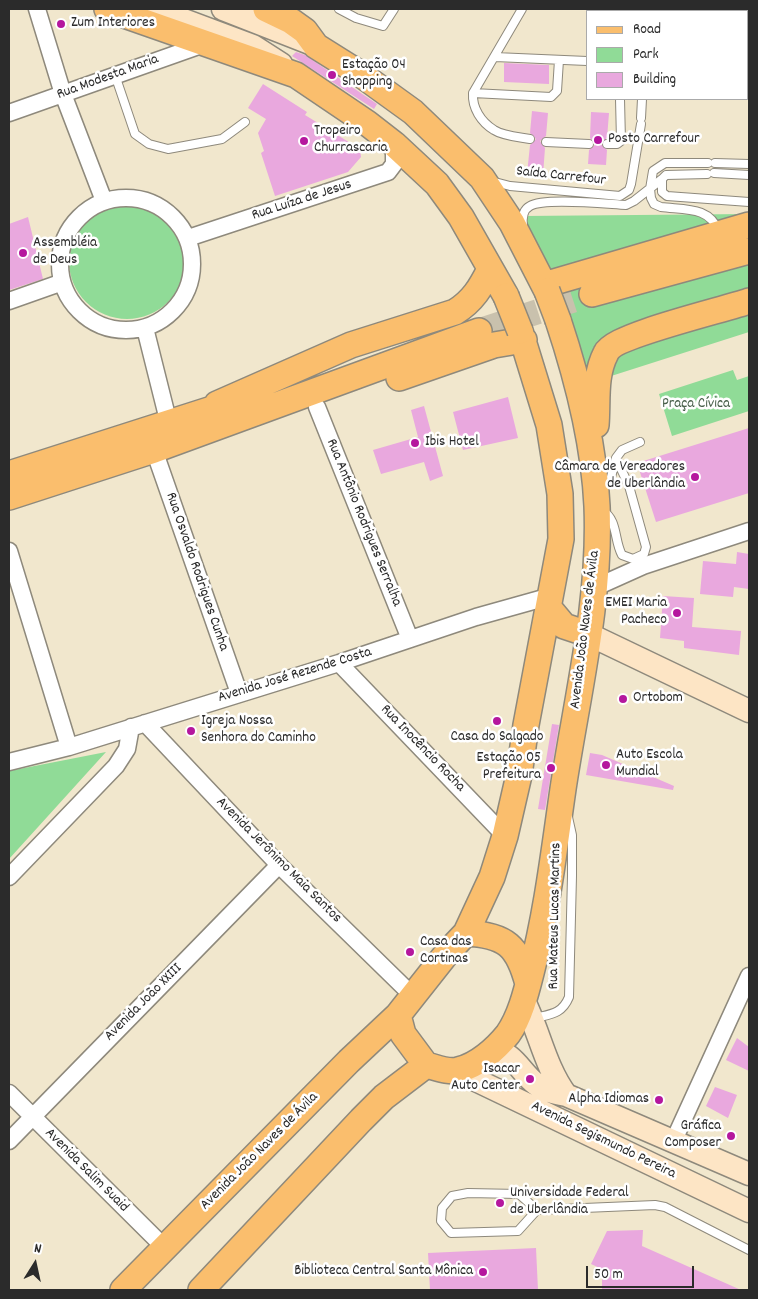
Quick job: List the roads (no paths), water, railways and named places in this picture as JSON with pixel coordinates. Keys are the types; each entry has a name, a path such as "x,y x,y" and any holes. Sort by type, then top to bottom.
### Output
{"main road":[{"path":"107,9 208,42 296,75"},
{"path":"154,9 253,46 394,144 437,184 461,217 506,296 522,336 549,425 560,494 561,539 526,725 519,775 505,836 492,877 466,933 406,1006 403,1034 426,1065 457,1071 493,1051 508,1033 528,1001 522,962 508,943 482,934 466,933"},
{"name":"Avenida João Naves de Ávila","path":"223,9 316,46 359,73 413,112 482,178 512,222 545,288 558,320 575,374 601,492 594,588 542,933 528,1001"},
{"name":"Avenida João Naves de Ávila","path":"266,9 282,15 305,31 316,46"},
{"path":"545,288 749,225"},
{"path":"749,240 590,289 749,251"},
{"path":"9,497 154,450 181,426 290,370 351,345 455,312 467,305 476,295 490,269"},
{"path":"591,452 596,424 597,383 607,350 626,338 749,301"},
{"path":"9,474 181,426 478,326"},
{"path":"181,426 224,430 317,407 522,336"},
{"path":"550,602 564,626 588,634 749,711"},
{"name":"Avenida Segismundo Pereira","path":"528,1001 549,1066 566,1095"},
{"name":"Avenida João Naves de Ávila","path":"123,1290 406,1006"},
{"name":"Avenida Segismundo Pereira","path":"493,1051 505,1053 538,1086 566,1095 674,1140 749,1174"},
{"path":"201,1290 274,1210 384,1097 426,1065"},
{"name":"Avenida Segismundo Pereira","path":"457,1071 749,1211"}],"street":[{"path":"37,9 63,94 104,201"},
{"name":"Rua Modesta Maria","path":"9,113 208,42"},
{"name":"Rua Luíza de Jesus","path":"188,238 388,172 394,164 394,144"},
{"path":"124,197 148,200 168,212 188,238 193,253 192,279 180,304 162,321 145,328 130,331 99,325 74,306 60,283 60,248 65,236 82,213 104,201 124,197"},
{"path":"9,301 60,283"},
{"path":"145,328 181,426"},
{"name":"Rua Antônio Rodrigues Serralha","path":"317,407 410,639"},
{"name":"Rua Osvaldo Rodrigues Cunha","path":"154,450 238,693"},
{"path":"594,588 644,566 749,532"},
{"path":"9,551 12,568 69,748"},
{"name":"Avenida José Rezende Costa","path":"9,762 69,748 410,639 550,602"},
{"name":"Rua Inocêncio Rocha","path":"339,663 505,836"},
{"path":"9,877 116,766 127,749 138,725"},
{"name":"Avenida Jerônimo Maia Santos","path":"138,725 279,865 406,1006"},
{"name":"Avenida João XXIII","path":"9,1141 279,865"},
{"path":"674,1140 749,976"},
{"name":"Avenida Salim Suaid","path":"9,1093 32,1118 164,1247"}],"lane":[{"path":"338,9 356,18 383,26 394,9"},
{"path":"356,18 359,9"},
{"path":"522,9 473,93 474,110 494,130 530,140"},
{"path":"495,57 586,61"},
{"path":"473,93 551,97 557,91 559,60"},
{"path":"115,75 135,134 149,144 168,149 222,139 245,122"},
{"path":"607,144 617,144 621,141 620,100"},
{"name":"Saída Carrefour","path":"482,178 510,186 620,196 625,194 631,184 641,121 642,100"},
{"path":"546,142 589,144"},
{"path":"720,234 713,218 706,214 654,204 650,189 653,171 658,165 665,163 749,164"},
{"path":"531,260 522,218 528,206 540,202 626,205 671,174 711,173 749,175"},
{"path":"662,179 662,192 667,196 749,202"},
{"path":"640,442 630,446 616,458 601,492 622,555 627,559 638,558 644,554 646,546"},
{"path":"616,458 646,546 648,557 644,566"},
{"path":"601,492 616,470 622,471"},
{"name":"Rua Mateus Lucas Martins","path":"528,1001 555,1014 565,1007 569,997 572,836 563,790"},
{"path":"536,1210 518,1231 451,1233 441,1222 442,1208 452,1196 468,1193 519,1194 536,1210 655,1205 665,1207 749,1250"}],"tunnel":[{"path":"479,331 592,294"}],"place":[{"name":"Zum Interiores","path":"61,24"},
{"name":"Estação 04 Shopping","path":"332,75"},
{"name":"Posto Carrefour","path":"598,140"},
{"name":"Tropeiro Churrascaria","path":"304,141"},
{"name":"Assembléia de Deus","path":"23,253"},
{"name":"Ibis Hotel","path":"415,443"},
{"name":"Câmara de Vereadores de Uberlândia","path":"695,477"},
{"name":"EMEI Maria Pacheco","path":"677,613"},
{"name":"Ortobom","path":"623,699"},
{"name":"Casa do Salgado","path":"497,721"},
{"name":"Igreja Nossa Senhora do Caminho","path":"191,731"},
{"name":"Auto Escola Mundial","path":"606,765"},
{"name":"Estação 05 Prefeitura","path":"551,768"},
{"name":"Casa das Cortinas","path":"410,952"},
{"name":"Isacar Auto Center","path":"530,1079"},
{"name":"Alpha Idiomas","path":"659,1100"},
{"name":"Gráfica Composer","path":"731,1136"},
{"name":"Universidade Federal de Uberlândia","path":"500,1203"},
{"name":"Biblioteca Central Santa Mônica","path":"483,1272"}],"park label":[{"name":"Praça Cívica","path":"696,405"}]}
